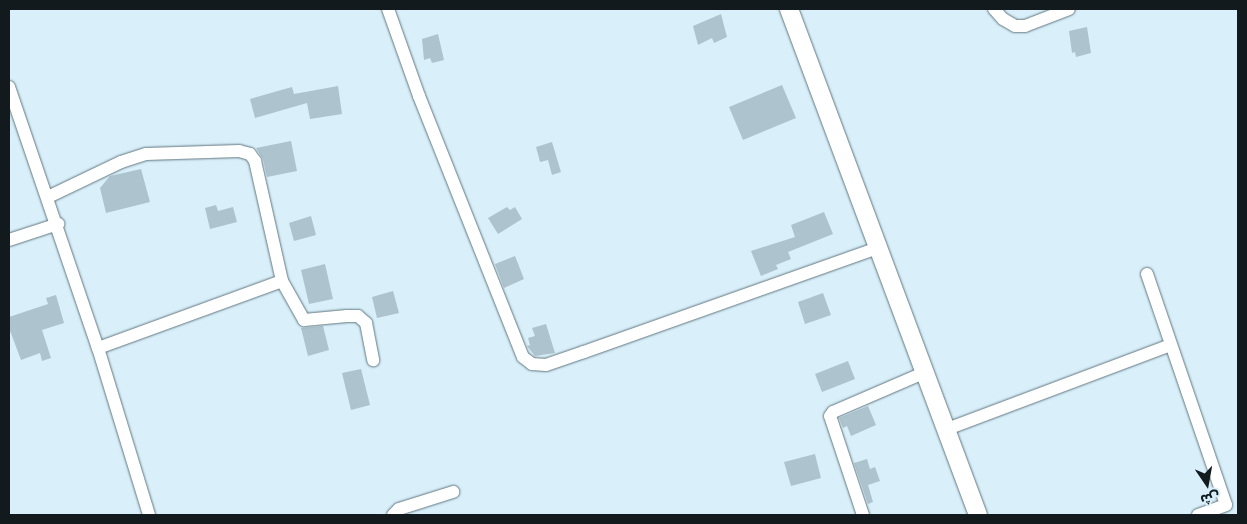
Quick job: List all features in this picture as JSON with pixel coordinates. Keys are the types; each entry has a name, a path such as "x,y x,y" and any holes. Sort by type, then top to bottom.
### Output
{"street":[{"path":"388,9 419,96 523,357 532,364 546,365 880,247"},
{"path":"789,9 880,247 978,515"},
{"path":"994,9 1008,24 1025,26 1070,9"},
{"path":"9,87 58,224 149,515"},
{"path":"48,197 121,162 146,154 189,150 250,154 255,161 282,281 304,320 358,316 366,323 373,360"},
{"path":"9,240 58,224"},
{"path":"1147,274 1227,510 1198,515"},
{"path":"98,348 282,281"},
{"path":"947,429 1171,345"},
{"path":"864,515 830,416 832,412 926,372"},
{"path":"393,515 400,509 453,492"}],"building":[{"path":"721,14 727,37 714,43 712,38 698,45 693,26"},
{"path":"1087,27 1091,53 1076,57 1075,52 1072,53 1069,31"},
{"path":"438,34 444,60 432,63 430,58 424,60 422,39"},
{"path":"782,85 796,118 743,140 729,107"},
{"path":"338,86 342,114 310,119 307,103 255,118 250,99 292,87 294,94"},
{"path":"291,141 297,171 267,177 263,159 256,148"},
{"path":"552,142 561,172 552,175 548,160 540,162 536,147"},
{"path":"141,169 150,202 106,213 100,188 110,176"},
{"path":"216,205 218,211 233,207 237,222 210,229 205,208"},
{"path":"507,207 510,210 515,207 522,219 498,234 488,218"},
{"path":"824,212 833,234 788,252 791,259 776,265 778,269 761,276 751,251 795,237 791,225"},
{"path":"311,216 316,235 294,241 289,223"},
{"path":"515,256 524,279 504,288 495,264"},
{"path":"325,264 333,299 309,304 301,270"},
{"path":"393,291 399,313 377,318 372,297"},
{"path":"823,293 831,315 805,324 798,302"},
{"path":"56,295 64,323 42,330 51,358 42,361 40,353 21,360 9,328 9,317 48,304 46,298"},
{"path":"546,324 555,353 535,356 527,346 530,345 528,338 535,336 532,328"},
{"path":"323,326 329,350 308,356 301,328"},
{"path":"848,361 855,379 822,392 815,374"},
{"path":"361,369 370,405 351,410 342,373"},
{"path":"868,406 876,425 851,436 847,426 843,428 839,418"},
{"path":"815,454 821,478 791,486 784,462"},
{"path":"867,459 870,469 875,467 880,481 868,485 873,502 868,504 854,463"}]}
